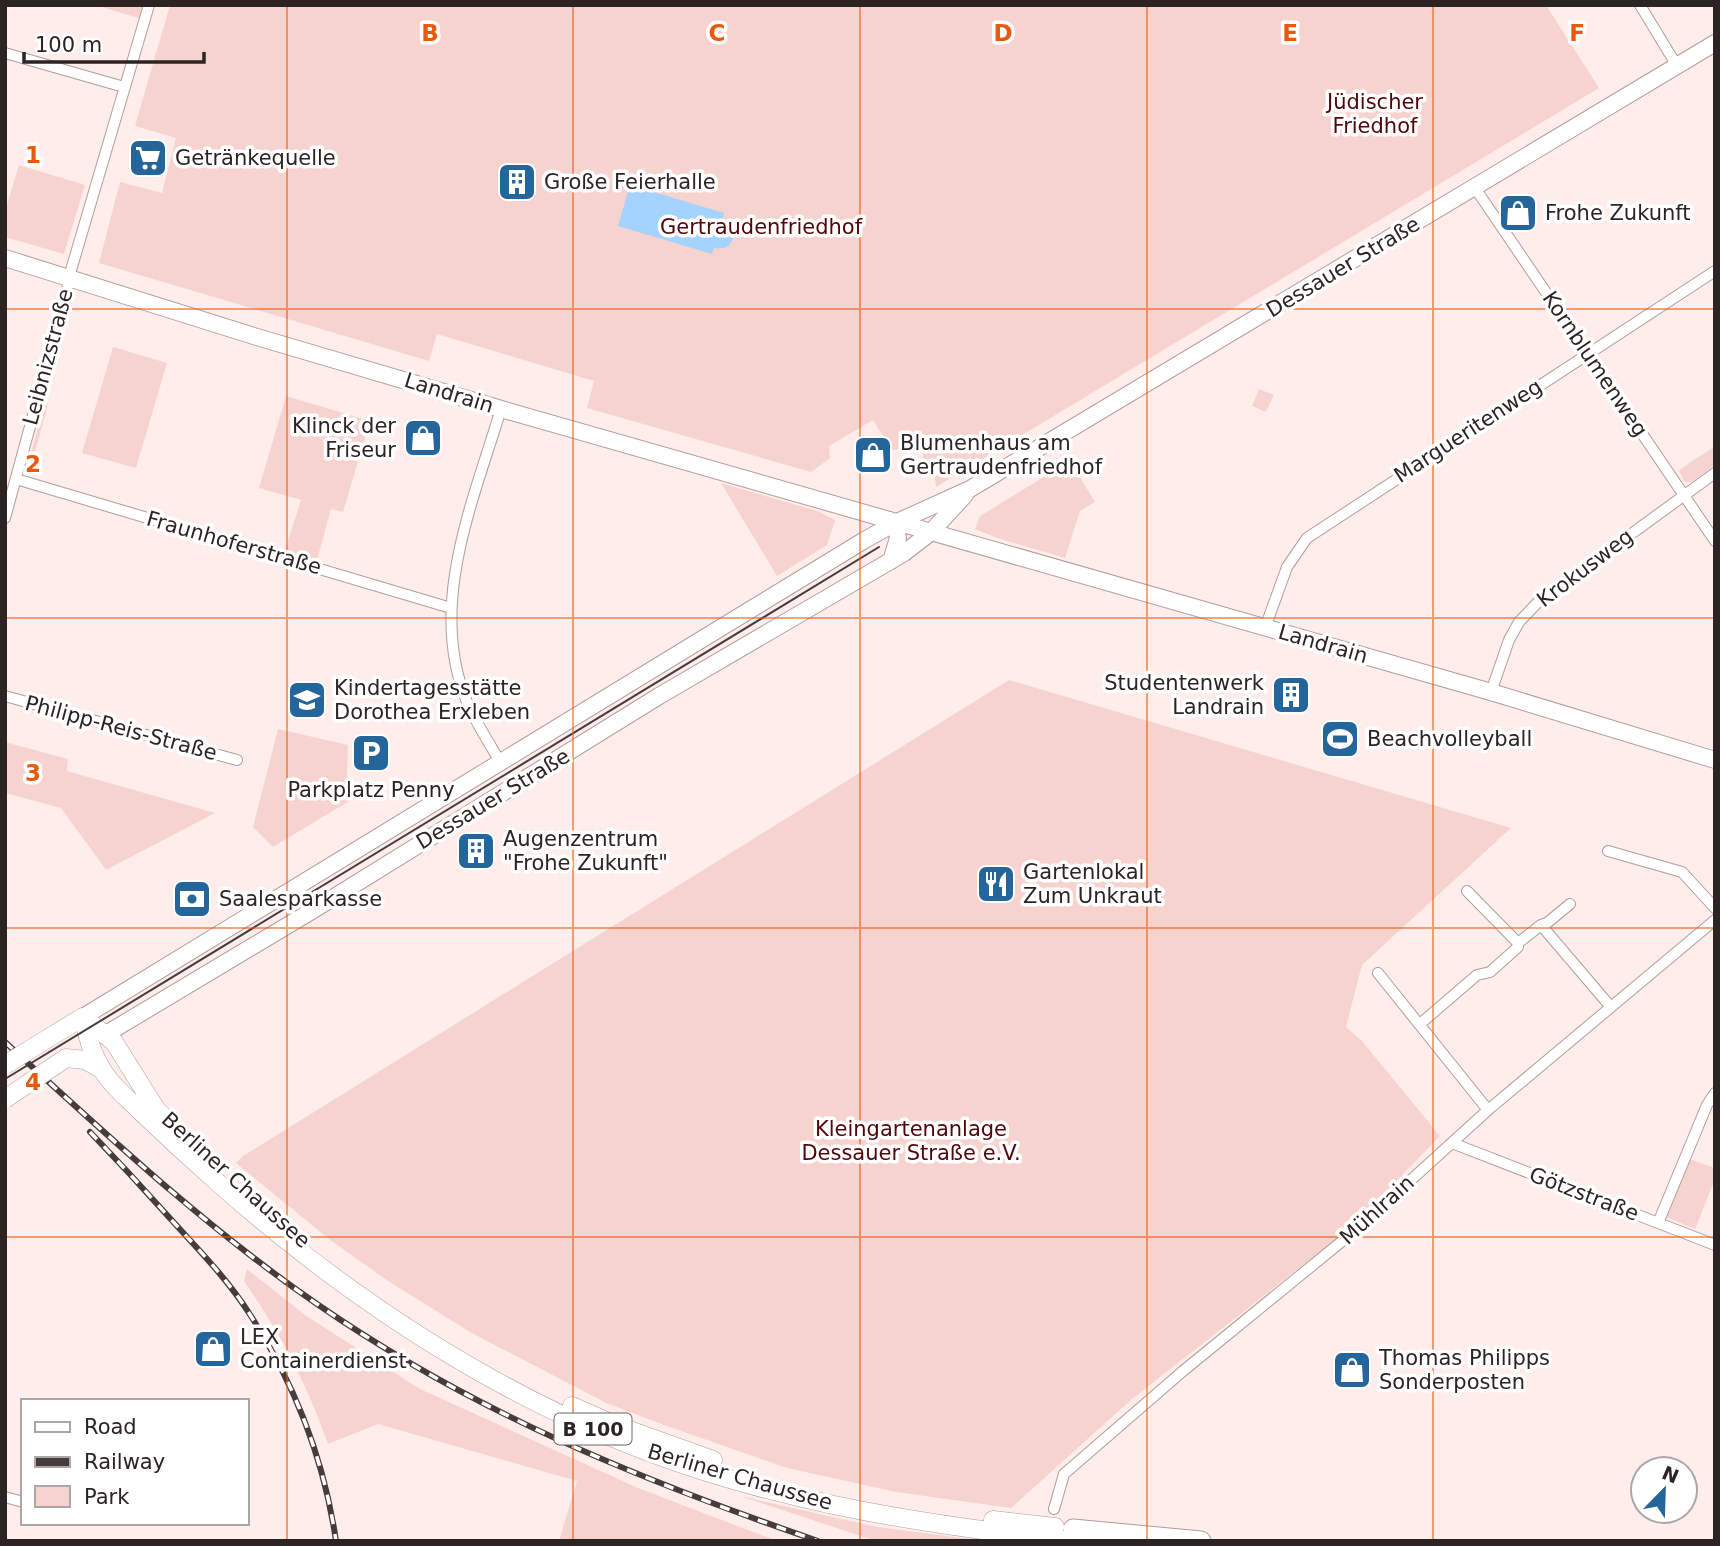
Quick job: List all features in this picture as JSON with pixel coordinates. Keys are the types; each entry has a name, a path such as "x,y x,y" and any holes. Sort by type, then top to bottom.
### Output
{"highway":[{"name":"Berliner Chaussee","path":"1073,1537 1201,1541"}],"main road":[{"name":"Dessauer Straße","path":"5,1065 895,523 970,489 1715,43"},
{"name":"Landrain","path":"5,258 257,337 501,409 1491,692 1715,760"},
{"name":"Dessauer Straße","path":"5,1099 65,1059 310,912 659,696 891,561 930,533 970,489"},
{"path":"891,561 898,538 895,523"},
{"name":"Berliner Chaussee","path":"83,1017 106,1034 125,1056 156,1109 263,1209 395,1308 494,1368 615,1425 693,1454 795,1486 1073,1537"},
{"name":"Berliner Chaussee","path":"83,1017 90,1044 101,1069 114,1085 262,1223 330,1276 396,1322 489,1377 611,1437 681,1463 790,1495 889,1516 1073,1537"},
{"path":"65,1059 85,1060 101,1069"}],"street":[{"name":"Leibnizstraße","path":"6,512 69,277 149,5"},
{"path":"1640,5 1677,66"},
{"path":"5,53 124,87"},
{"name":"Kornblumenweg","path":"1475,188 1715,541"},
{"name":"Margueritenweg","path":"1265,628 1287,567 1307,538 1715,271"},
{"path":"501,409 465,527 451,608 451,640 462,688 475,719 501,763"},
{"name":"Krokusweg","path":"1491,692 1509,640 1519,622 1539,601 1715,473"},
{"name":"Fraunhoferstraße","path":"16,479 451,608"},
{"name":"Philipp-Reis-Straße","path":"5,696 237,760"},
{"path":"1608,851 1682,872 1715,908"},
{"path":"1467,891 1518,943"},
{"path":"1420,1024 1477,975 1490,972 1518,947 1518,943 1570,904"},
{"name":"Mühlrain","path":"1054,1508 1064,1474 1357,1229 1488,1111 1715,920"},
{"path":"1541,925 1610,1006"},
{"path":"1378,973 1488,1111"},
{"path":"1658,1223 1707,1105 1715,1093"},
{"name":"Götzstraße","path":"1452,1143 1715,1245"}],"green space":[{"path":"95,5 146,5 145,20"},
{"name":"Gertraudenfriedhof","path":"170,5 1546,5 1599,88 936,487 934,471 925,472 922,447 891,450 873,420 829,446 830,458 811,472 587,408 594,381 437,334 429,361 99,263 120,182 162,193 176,138 135,126"},
{"path":"19,165 85,185 64,254 5,237 5,211"},
{"path":"113,347 167,363 136,468 82,453"},
{"path":"1259,389 1274,395 1266,412 1252,406"},
{"path":"286,396 370,421 343,512 331,509 317,560 285,550 301,500 259,488"},
{"path":"48,404 29,474 27,468 44,406"},
{"path":"1715,446 1715,465 1692,482 1684,482 1679,470"},
{"path":"1070,461 1095,502 1080,511 1065,558 975,529 980,516"},
{"path":"721,483 817,511 835,520 827,545 777,576"},
{"name":"Kleingartenanlage Dessauer Straße e.V.","path":"1009,680 1511,828 1362,965 1346,1027 1362,1041 1440,1136 1354,1225 1132,1399 1011,1508 896,1492 787,1468 606,1403 470,1332 388,1281 329,1239 236,1163 243,1156"},
{"path":"278,729 348,745 347,776 356,797 273,847 253,827"},
{"name":"Beachvolleyball","path":"1327,731 1355,735 1353,747 1325,743"},
{"path":"5,742 68,759 67,771 215,813 106,870 61,808 5,793"},
{"path":"1689,1159 1715,1168 1715,1179 1695,1229 1666,1217"},
{"path":"247,1269 305,1315 420,1389 638,1488 777,1541 559,1541 577,1481 378,1424 328,1444 292,1359 244,1281"},
{"path":"740,1496 877,1527 985,1541 876,1541"}],"water":[{"path":"630,185 724,213 723,219 735,230 733,239 726,247 714,248 712,254 618,226"}],"tram line":[{"path":"5,1079 879,547"}],"railway":[{"path":"5,1042 119,1145 235,1244 317,1304 377,1343 497,1411 559,1440 686,1493 818,1541"},
{"path":"90,1132 220,1274 265,1339 305,1422 324,1480 336,1541"}],"place":[{"name":"Getränkequelle","path":"148,158"},
{"name":"Große Feierhalle","path":"517,182"},
{"name":"Frohe Zukunft","path":"1518,213"},
{"name":"Klinck der Friseur","path":"423,438"},
{"name":"Blumenhaus am Gertraudenfriedhof","path":"873,455"},
{"name":"Studentenwerk Landrain","path":"1291,695"},
{"name":"Kindertagesstätte Dorothea Erxleben","path":"307,700"},
{"name":"Beachvolleyball","path":"1340,739"},
{"name":"Parkplatz Penny","path":"371,753"},
{"name":"Augenzentrum \"Frohe Zukunft\"","path":"476,851"},
{"name":"Gartenlokal Zum Unkraut","path":"996,884"},
{"name":"Saalesparkasse","path":"192,899"},
{"name":"LEX Containerdienst","path":"213,1349"},
{"name":"Thomas Philipps Sonderposten","path":"1352,1370"}],"park label":[{"name":"Jüdischer Friedhof","path":"1375,114"}]}
